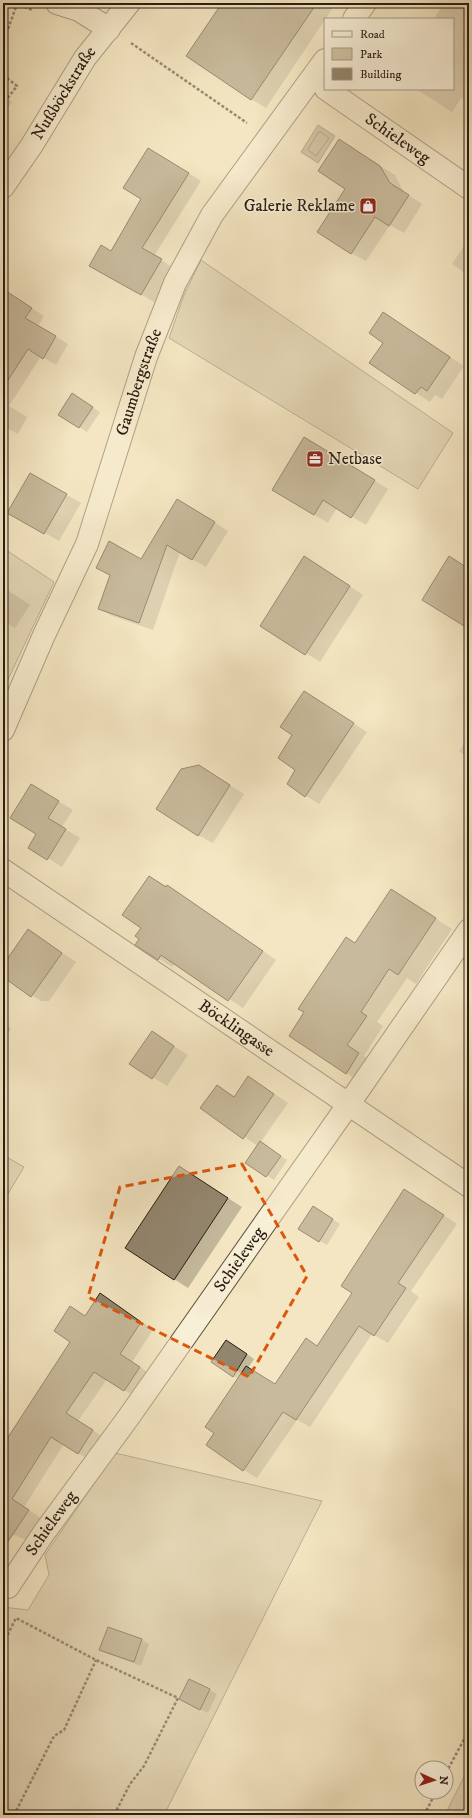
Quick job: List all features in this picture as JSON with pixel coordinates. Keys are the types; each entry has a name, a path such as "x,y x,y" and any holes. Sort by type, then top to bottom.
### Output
{"street":[{"name":"Nußböckstraße","path":"3,187 32,145 85,58 129,3"},
{"path":"355,18 365,3"},
{"path":"48,8 79,10 109,28"},
{"name":"Gaumbergstraße","path":"3,730 44,635 87,544 146,357 175,283 212,215 268,139 321,86 324,66"},
{"name":"Schieleweg","path":"327,90 469,188"},
{"name":"Böcklingasse","path":"3,870 469,1186"},
{"name":"Schieleweg","path":"8,1587 43,1534 132,1412 469,930"}],"path":[{"path":"3,43 16,3 48,8"},
{"path":"109,28 268,139"},
{"path":"3,75 17,86 3,104"},
{"path":"3,1644 16,1618 96,1660 178,1698 144,1766 130,1784 114,1815"},
{"path":"14,1815 54,1736 64,1730 96,1660"},
{"path":"453,1760 469,1730"},
{"path":"424,1815 432,1800"}],"highlighted area":[{"path":"242,1164 307,1276 249,1377 88,1297 120,1187"}],"green space":[{"path":"201,260 453,433 418,489 169,338 184,295"},
{"path":"3,548 54,582 3,690"},
{"path":"3,1155 24,1167 3,1202"},
{"path":"115,1453 322,1501 164,1815 3,1815 3,1607 28,1610 49,1575 45,1555"},
{"path":"469,1767 469,1815 445,1815 452,1800 454,1800 454,1797"}],"water":[{"path":"318,125 335,136 318,163 301,152"}],"building":[{"path":"222,3 317,3 251,100 186,56"},
{"name":"Galerie Reklame","path":"339,139 380,166 390,183 409,195 389,226 375,217 351,254 317,232 345,189 318,171"},
{"path":"148,148 189,173 142,248 162,259 141,295 89,266 101,245 111,251 141,199 123,188"},
{"path":"3,289 32,308 25,318 56,336 43,359 28,349 3,388"},
{"path":"383,312 450,357 427,391 421,387 415,394 369,363 383,343 369,333"},
{"path":"72,393 93,407 79,428 58,415"},
{"name":"Netbase","path":"304,437 375,480 351,518 323,500 314,515 272,490"},
{"path":"30,473 67,494 44,534 7,513"},
{"path":"177,499 215,522 192,560 167,545 139,623 98,609 110,575 96,568 109,541 141,559"},
{"path":"304,556 350,586 305,655 260,626"},
{"path":"449,556 469,569 469,629 422,600"},
{"path":"304,691 354,723 305,797 287,784 295,770 278,758 292,735 280,727"},
{"path":"199,765 230,785 198,836 156,809 181,769"},
{"path":"31,784 59,801 48,818 66,829 47,860 28,848 36,834 10,818"},
{"path":"149,876 166,887 167,885 263,951 228,1001 161,955 158,960 135,945 139,939 135,936 141,928 122,915"},
{"path":"391,889 436,918 398,975 389,969 361,1012 367,1016 347,1045 359,1053 346,1074 289,1036 304,1012 298,1009 346,937 355,943"},
{"path":"28,929 62,953 31,997 3,977 3,965"},
{"path":"152,1031 174,1046 152,1079 129,1064"},
{"path":"248,1076 274,1094 243,1139 200,1108 217,1085 234,1097"},
{"path":"260,1141 281,1156 266,1177 245,1163"},
{"path":"179,1166 228,1198 174,1280 125,1248"},
{"path":"404,1189 444,1215 398,1283 406,1288 374,1336 359,1326 296,1420 283,1412 243,1471 206,1445 214,1433 205,1427 246,1366 275,1384 306,1338 317,1346 352,1293 341,1286"},
{"path":"313,1206 333,1219 319,1242 298,1229"},
{"path":"100,1293 141,1322 120,1354 140,1367 124,1391 94,1372 66,1413 93,1430 78,1454 51,1437 12,1499 29,1510 3,1549 3,1445 70,1342 54,1331 70,1306 85,1316"},
{"path":"226,1340 247,1354 233,1377 211,1362"},
{"path":"108,1627 142,1639 134,1662 99,1650"},
{"path":"189,1679 210,1689 200,1710 179,1699"}],"place":[{"name":"Galerie Reklame","path":"368,206"},
{"name":"Netbase","path":"315,459"}]}
